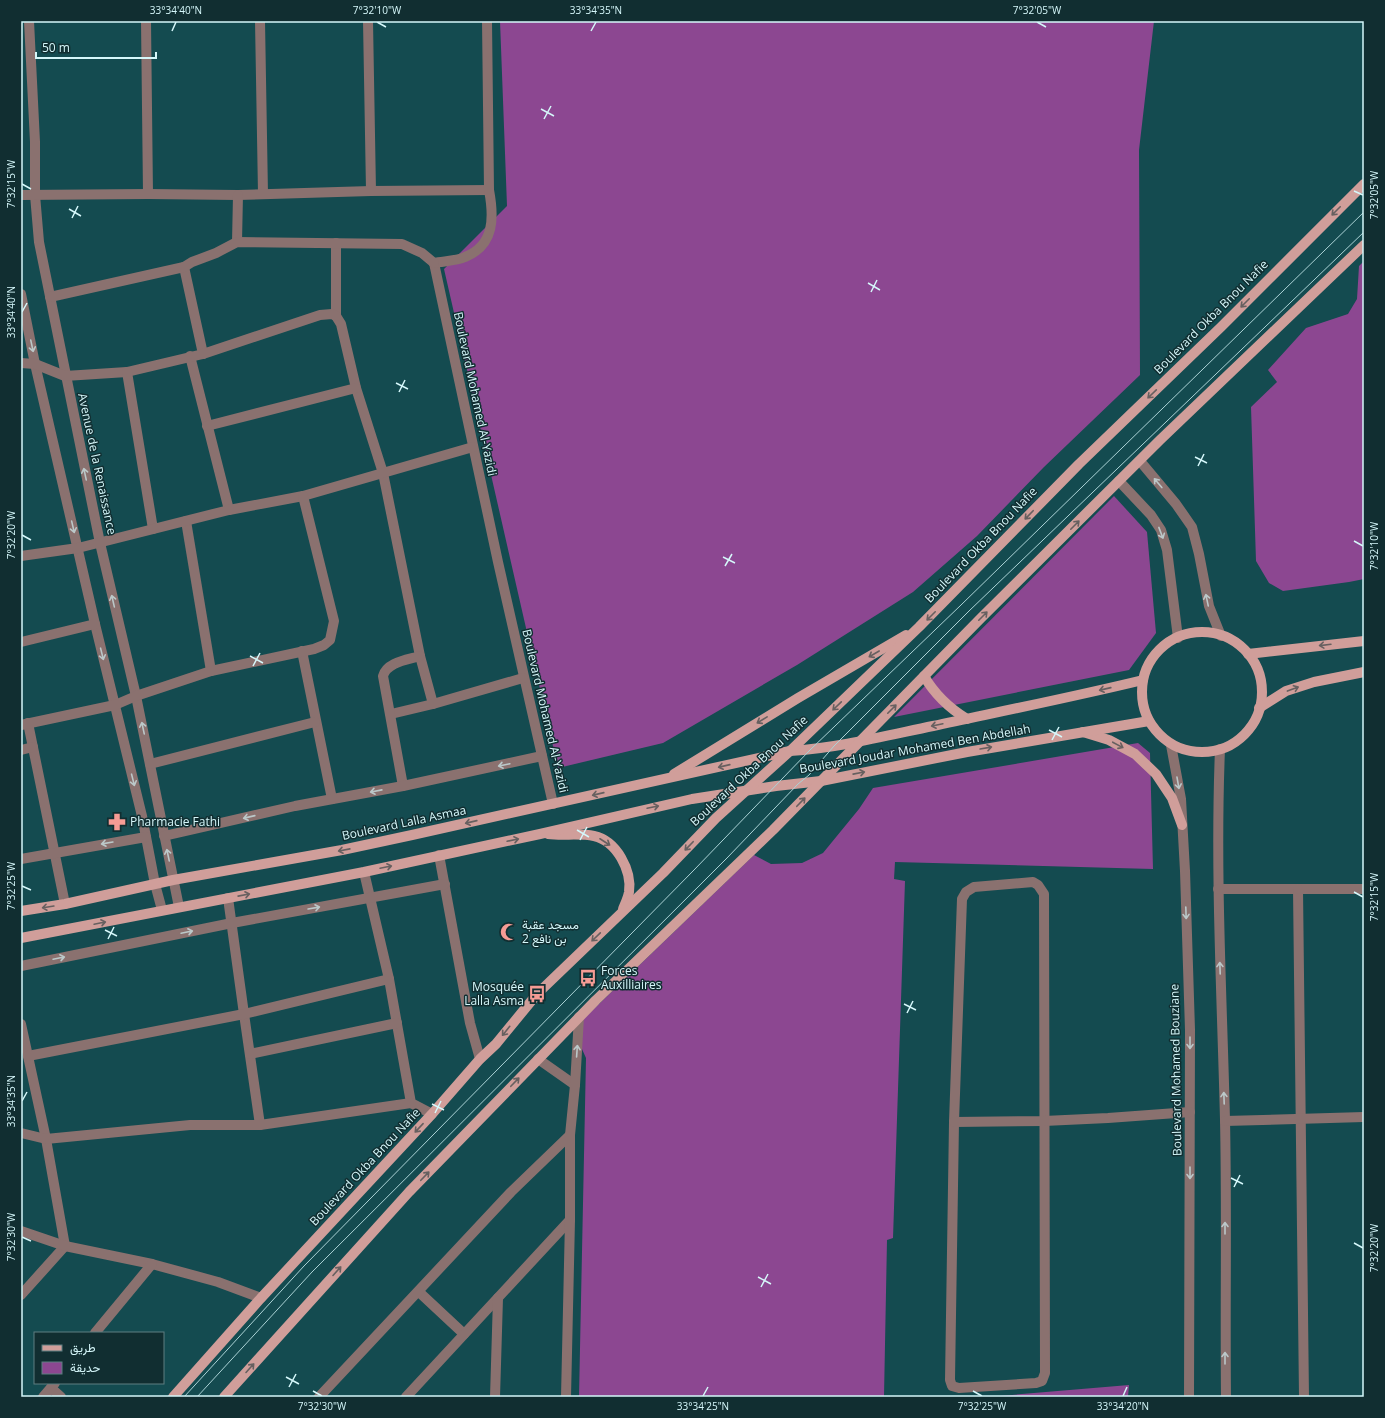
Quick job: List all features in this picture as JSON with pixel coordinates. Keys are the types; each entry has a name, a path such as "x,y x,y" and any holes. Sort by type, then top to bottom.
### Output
{"main road":[{"name":"Boulevard Okba Bnou Nafie","path":"173,1397 261,1298 432,1114 480,1059 496,1044 537,994 663,873 716,818 790,751 919,627 1079,464 1221,327 1364,184"},
{"path":"224,1397 409,1192 579,1017 774,830 981,618 1140,460 1364,245"},
{"path":"666,780 798,698 919,627"},
{"path":"1205,633 1221,636 1236,643 1248,654 1256,666 1262,694 1259,708 1250,728 1235,743 1220,749 1200,753 1171,745 1158,734 1149,721 1142,701 1143,680 1149,664 1159,650 1178,638 1188,634 1205,633"},
{"path":"1248,654 1364,641"},
{"path":"1259,708 1286,691 1314,682 1364,672"},
{"path":"924,676 935,693 944,703 967,719"},
{"name":"Boulevard Joudar Mohamed Ben Abdellah","path":"790,751 810,750 860,741 1055,701 1143,680"},
{"name":"Boulevard Joudar Mohamed Ben Abdellah","path":"540,834 651,807 710,796 821,781 967,752 1149,721"},
{"path":"1081,732 1109,740 1135,754 1156,774 1172,798 1182,825"},
{"name":"Boulevard Lalla Asmaa","path":"21,911 65,904 173,880 342,850 666,780 790,751"},
{"path":"21,938 364,872 540,834 595,836 615,849 625,864 629,881 629,893 621,913"}],"street":[{"name":"Avenue de la Renaissance","path":"29,21 35,142 35,195 39,242 100,543 136,696 179,907"},
{"path":"146,21 148,194"},
{"path":"260,21 263,194"},
{"path":"368,21 371,191"},
{"path":"50,297 184,267 237,242 402,244 422,252 434,263 464,258 473,253 489,236 493,218 489,190 487,21"},
{"path":"21,195 148,194 238,196 371,191 489,190"},
{"path":"237,242 238,196"},
{"path":"336,243 336,316 340,324 356,388 383,473 420,656 433,704"},
{"name":"Boulevard Mohamed Al-Yazidi","path":"434,263 472,447 523,678 553,804"},
{"path":"184,267 203,354"},
{"path":"21,294 95,624 162,910"},
{"path":"21,363 36,364 65,376 127,372 203,354 320,315 332,314 336,316"},
{"path":"190,356 229,510"},
{"path":"127,372 153,529"},
{"path":"207,426 356,388"},
{"path":"21,556 78,548 229,510 303,496 472,447"},
{"path":"1140,460 1176,504 1192,527 1209,606 1221,636"},
{"path":"1119,481 1151,515 1161,530 1167,550 1178,638"},
{"path":"65,904 33,747 25,724 115,705 136,696 211,671 324,645 330,640 334,621 303,496"},
{"path":"186,521 211,671"},
{"path":"21,642 95,624"},
{"path":"302,651 315,722 332,799"},
{"path":"403,786 383,676 384,670 389,666 420,656"},
{"path":"391,714 433,704 523,678"},
{"path":"150,764 315,722"},
{"name":"Boulevard Mohamed Bouziane","path":"1171,745 1181,799 1190,1030 1189,1397"},
{"path":"21,750 33,747"},
{"path":"1220,749 1218,802 1218,889 1225,1121 1226,1397"},
{"path":"164,836 295,806 403,786 542,756"},
{"path":"21,859 146,837"},
{"path":"439,855 470,1023 480,1059"},
{"path":"364,872 389,979 411,1103"},
{"path":"1033,882 1038,885 1044,894 1044,1121 1045,1373 1042,1381 1036,1383 959,1388 952,1386 950,1380 954,1122 962,899 966,892 974,887 1033,882"},
{"path":"21,966 232,923 445,884"},
{"path":"1218,889 1364,889"},
{"path":"1298,889 1302,1118 1304,1397"},
{"path":"228,898 260,1125"},
{"path":"26,1063 244,1014 389,979"},
{"path":"566,1397 570,1220 570,1135 579,1017"},
{"path":"250,1054 397,1023"},
{"path":"21,1024 26,1063 46,1139 65,1246"},
{"path":"538,1059 575,1085"},
{"path":"21,1133 46,1139 190,1126 260,1125 411,1103 432,1114"},
{"path":"954,1122 1044,1121 1190,1112"},
{"path":"1225,1121 1364,1117"},
{"path":"319,1397 511,1192 570,1135"},
{"path":"406,1397 570,1220"},
{"path":"21,1231 65,1246 152,1264 218,1282 261,1298"},
{"path":"21,1294 65,1246"},
{"path":"96,1332 152,1264"},
{"path":"418,1292 464,1334"},
{"path":"495,1397 498,1298"},
{"path":"42,1397 53,1385 61,1397"}],"green space":[{"path":"500,21 1154,21 1139,150 1140,375 1044,467 977,536 913,592 797,665 663,743 558,768 444,269 507,206"},
{"path":"1364,261 1364,579 1283,591 1269,583 1256,561 1251,407 1277,382 1268,370 1306,328 1348,314 1357,299 1359,266"},
{"path":"1114,496 1147,532 1156,633 1129,670 894,717"},
{"path":"1138,743 1150,753 1153,869 895,862 894,879 905,881 893,1238 887,1240 884,1397 579,1397 586,1058 573,1029 754,855 771,864 802,863 823,853 859,809 873,788"},
{"path":"1129,1385 1128,1397 988,1397"}],"tram line":[{"path":"184,1397 304,1266 810,750 1364,212"},
{"path":"197,1397 312,1272 727,858 798,784 809,775 834,746 969,611 1364,232"}],"place":[{"name":"Pharmacie Fathi","path":"117,822"},
{"name":"مسجد عقبة بن نافع 2","path":"509,932"},
{"name":"Forces Auxilliaires","path":"588,978"},
{"name":"Mosquée Lalla Asma","path":"537,994"}]}
